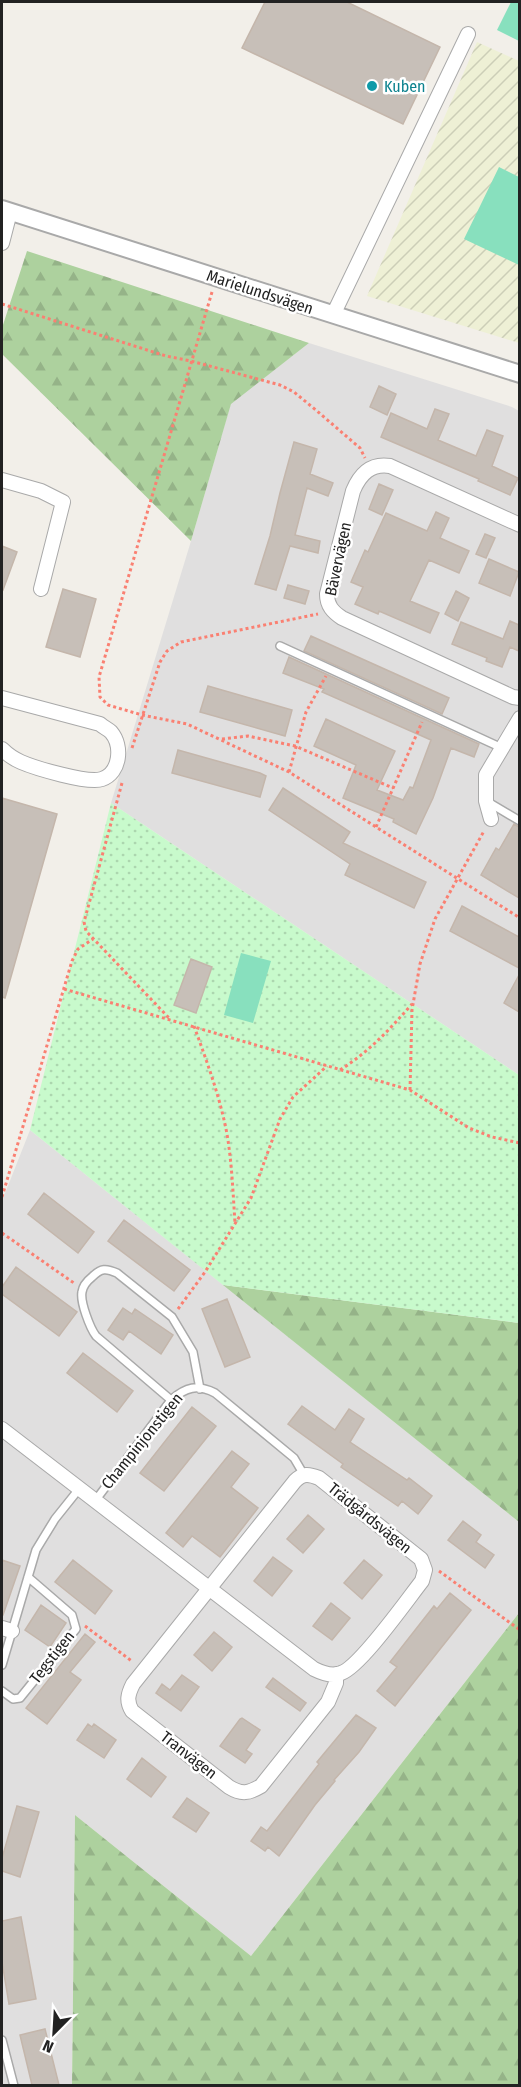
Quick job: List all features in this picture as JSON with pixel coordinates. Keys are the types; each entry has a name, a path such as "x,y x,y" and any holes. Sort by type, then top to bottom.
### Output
{"street":[{"path":"333,315 468,34"},
{"path":"2,243 6,211"},
{"name":"Marielundsvägen","path":"6,211 519,374"},
{"path":"371,468 390,466 519,525"},
{"name":"Bävervägen","path":"371,468 359,477 353,490 327,594 332,611 342,618 519,698"},
{"path":"2,480 41,491 63,502 41,589"},
{"path":"2,698 100,724 111,732 118,743 118,761 112,772 102,779 87,781 20,762 2,749"},
{"path":"491,819 486,801 486,775 519,718"},
{"path":"2,1429 314,1669 327,1674 336,1674"},
{"name":"Trädgårdsvägen","path":"304,1475 309,1474 319,1478 421,1559 425,1570 422,1581 357,1663 336,1674"},
{"path":"209,1588 295,1481 304,1475"},
{"name":"Tranvägen","path":"209,1588 144,1670 128,1694 129,1706 132,1711 229,1787 238,1792 249,1793 261,1786 328,1702 336,1683 336,1674"}],"lane":[{"path":"280,646 502,748"},
{"path":"486,801 519,821"},
{"path":"171,1400 96,1336 91,1329 81,1293 84,1284 99,1270 108,1269 117,1273 172,1317 193,1352 200,1389"},
{"name":"Champinjonstigen","path":"94,1501 171,1400 184,1390 191,1388 215,1393 294,1458 304,1475"},
{"path":"2,1665 7,1630 36,1550 55,1519 79,1489"},
{"name":"Tegstigen","path":"2,1691 13,1699 20,1698 75,1632 74,1618 28,1577"},
{"path":"2,2040 14,2085"}],"path":[{"path":"213,287 99,677 100,697 108,705 187,724 289,772 519,918"},
{"path":"2,304 166,356 280,385 294,392 360,448 371,468"},
{"path":"132,748 160,662 167,651 182,642 332,611"},
{"path":"289,772 306,712 330,669"},
{"path":"376,827 427,713"},
{"path":"222,739 248,736 295,746 393,788"},
{"path":"122,781 84,922 86,932 169,1018"},
{"path":"410,1090 413,1002 420,964 435,920 491,819"},
{"path":"2,1197 72,961 78,949 93,939"},
{"path":"64,989 410,1090 469,1128 492,1137 519,1143"},
{"path":"340,1070 363,1056 413,1002"},
{"path":"194,1026 212,1074 226,1133 233,1178 235,1225"},
{"path":"172,1317 205,1272 251,1198 280,1119 293,1097 327,1066"},
{"path":"2,1233 83,1289"},
{"path":"425,1570 440,1571 519,1630"},
{"path":"74,1618 144,1670"}],"shaded area":[{"path":"309,343 519,411 519,1075 111,803 231,403"},
{"path":"30,1130 519,1522 519,1613 251,1956 75,1815 72,2085 2,2085 2,1201"}],"green space":[{"path":"511,2 519,2 519,41 497,30"},
{"path":"477,42 519,61 519,343 367,296"},
{"path":"499,167 519,177 519,265 464,239"},
{"path":"27,251 309,343 231,404 191,541 2,354 2,328"},
{"path":"111,803 519,1075 519,1323 223,1285 30,1130"},
{"path":"241,953 271,961 253,1023 224,1015"},
{"path":"223,1285 519,1323 519,1522"},
{"path":"519,1613 519,2085 72,2085 75,1815 251,1956"}],"building":[{"name":"Kuben","path":"265,2 347,2 440,47 403,124 242,48"},
{"path":"379,386 396,394 387,415 370,407"},
{"path":"435,409 449,414 438,440 476,456 487,430 503,436 492,466 518,478 510,495 478,481 479,479 381,437 391,413 427,429"},
{"path":"294,442 317,449 310,474 333,483 328,496 307,488 295,535 320,541 318,553 290,546 276,590 255,584"},
{"path":"379,484 393,490 382,515 369,509"},
{"path":"436,512 449,518 440,538 469,551 459,573 429,560 410,601 439,613 430,633 379,611 378,614 355,604 363,587 351,582 365,550 368,552 386,513 427,531"},
{"path":"485,534 495,538 486,558 476,554"},
{"path":"2,546 17,552 3,590 2,589"},
{"path":"489,559 519,572 510,596 479,583"},
{"path":"288,585 309,591 305,604 284,598"},
{"path":"63,589 96,599 80,657 46,647"},
{"path":"456,591 469,598 458,621 445,614"},
{"path":"510,621 519,625 519,651 510,647 502,667 486,661 487,658 452,644 461,622 503,639"},
{"path":"311,636 449,698 442,714 304,651"},
{"path":"289,657 479,744 474,757 451,748 433,798 416,834 393,822 394,819 343,798 356,765 314,746 326,719 395,751 377,790 403,800 410,787 413,788 431,740 322,692 324,689 283,673"},
{"path":"208,686 292,710 285,736 200,712"},
{"path":"178,750 266,776 260,797 172,773"},
{"path":"283,788 350,832 343,843 426,882 414,908 345,875 350,864 269,810"},
{"path":"2,798 57,814 5,998 2,997"},
{"path":"514,824 519,827 519,898 481,875 496,848 499,850"},
{"path":"462,906 519,937 519,968 450,931"},
{"path":"191,959 212,967 196,1013 174,1005"},
{"path":"519,975 519,1012 504,1003"},
{"path":"44,1193 94,1232 78,1253 28,1214"},
{"path":"124,1220 190,1270 174,1291 108,1241"},
{"path":"16,1267 77,1312 59,1336 2,1294 2,1287"},
{"path":"227,1299 250,1357 225,1367 202,1309"},
{"path":"123,1308 132,1314 135,1309 173,1335 161,1354 129,1331 123,1340 108,1330"},
{"path":"83,1353 133,1391 117,1412 67,1373"},
{"path":"302,1406 335,1430 349,1409 364,1419 350,1442 407,1480 409,1478 432,1496 418,1514 402,1501 398,1506 341,1467 343,1464 288,1424"},
{"path":"192,1407 216,1426 164,1491 140,1473"},
{"path":"232,1451 249,1464 231,1487 258,1508 220,1557 192,1536 183,1547 166,1533"},
{"path":"308,1515 324,1529 303,1553 287,1539"},
{"path":"463,1521 481,1535 476,1542 494,1555 485,1568 448,1540"},
{"path":"273,1557 292,1571 272,1596 254,1581"},
{"path":"2,1560 20,1566 3,1615 2,1615"},
{"path":"73,1560 112,1591 95,1614 55,1582"},
{"path":"364,1560 382,1575 362,1599 344,1583"},
{"path":"450,1593 471,1610 395,1706 377,1691 397,1667 390,1662 434,1606 437,1609"},
{"path":"331,1603 350,1618 332,1640 313,1626"},
{"path":"41,1605 66,1623 50,1647 25,1630"},
{"path":"214,1632 232,1647 212,1671 194,1655"},
{"path":"85,1634 95,1642 70,1672 81,1680 47,1724 26,1708"},
{"path":"182,1675 199,1687 181,1711 156,1693 162,1684 170,1690"},
{"path":"273,1678 306,1703 300,1711 266,1687"},
{"path":"356,1715 376,1728 315,1805 279,1856 268,1847 265,1851 251,1841 261,1827 267,1831 319,1764 317,1762"},
{"path":"242,1718 260,1730 246,1750 252,1754 245,1763 220,1746"},
{"path":"88,1724 92,1727 94,1724 116,1740 104,1758 77,1740"},
{"path":"142,1758 166,1777 151,1797 127,1779"},
{"path":"187,1798 209,1813 196,1832 173,1817"},
{"path":"17,1806 39,1812 20,1877 2,1871 2,1858"},
{"path":"21,1917 36,1999 9,2004 2,1962 2,1921"},
{"path":"45,2029 59,2085 32,2085 20,2035"}],"place":[{"name":"Kuben","path":"372,86"}]}
